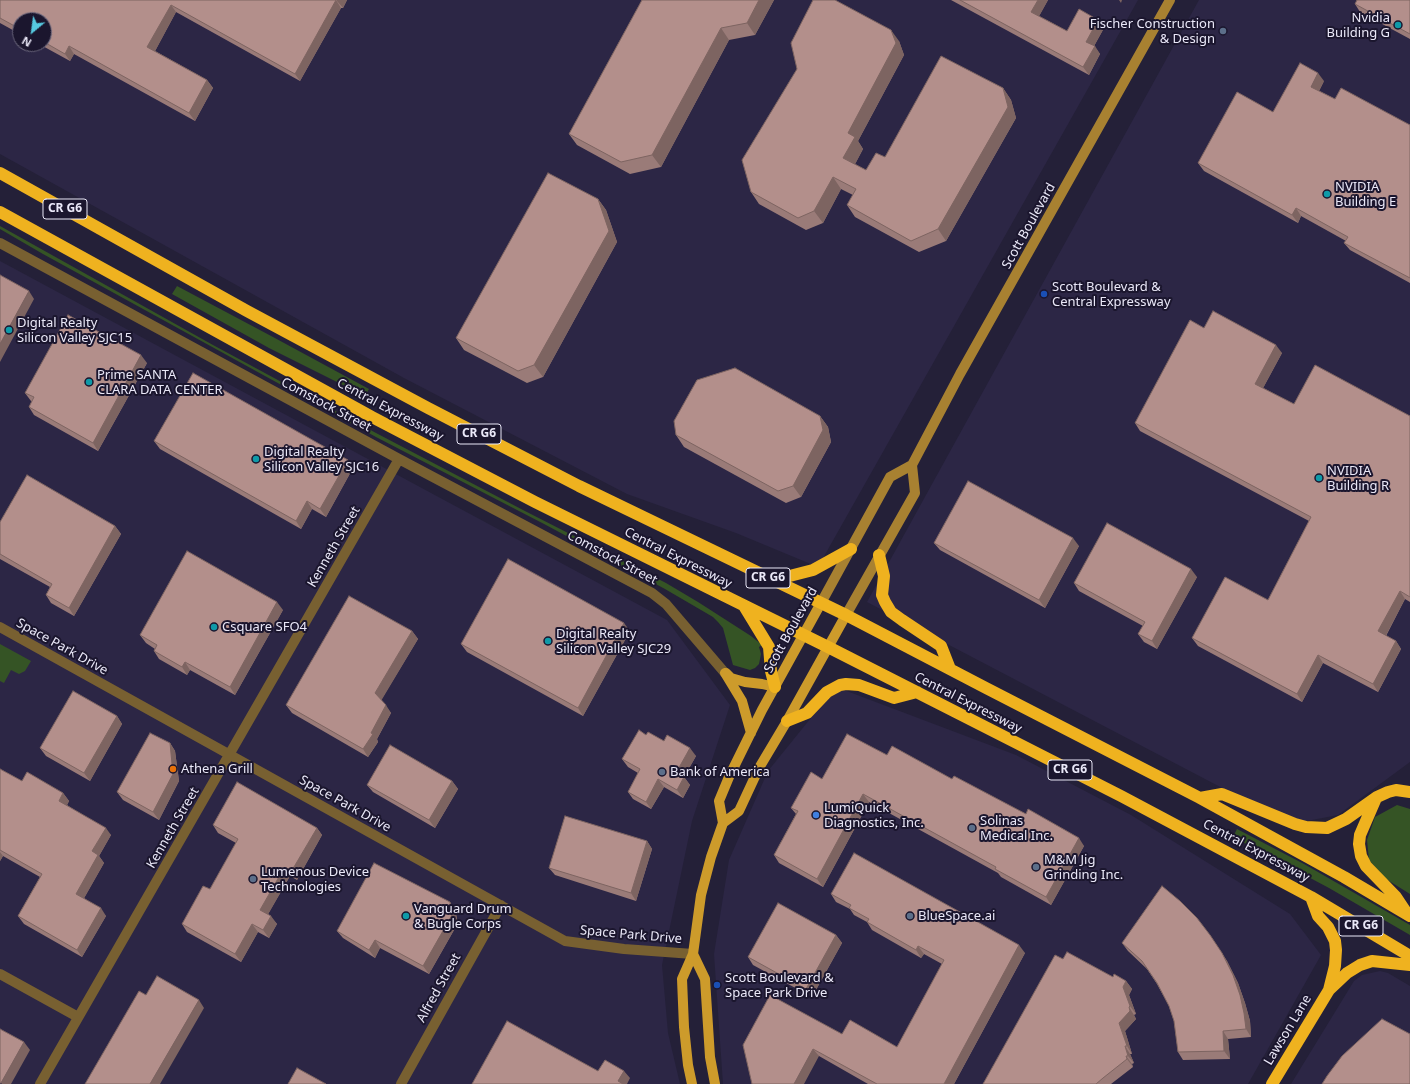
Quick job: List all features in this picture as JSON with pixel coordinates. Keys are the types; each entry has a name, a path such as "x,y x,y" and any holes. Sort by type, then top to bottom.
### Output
{"highway":[{"name":"Central Expressway","path":"0,173 246,310 428,408 578,486 846,615 1200,798 1344,877 1410,916"},
{"name":"Central Expressway","path":"0,212 372,417 535,502 828,647 1121,796 1311,897 1410,956"},
{"path":"774,580 813,570 851,549"},
{"path":"879,555 884,576 882,595 884,602 891,612 941,646 950,669"},
{"path":"744,606 769,647 771,671 775,687"},
{"path":"787,721 807,713 826,692 840,685 859,685 894,698 917,692"},
{"path":"1200,798 1222,794 1295,824 1306,827 1327,828 1346,819 1377,797 1388,792 1396,790 1410,792"},
{"path":"1377,797 1360,835 1359,844 1361,856 1366,866 1396,897 1410,916"},
{"path":"1311,897 1318,916 1328,927 1335,940 1335,966 1329,990"},
{"path":"1329,990 1347,973 1360,965 1372,961 1410,965"},
{"name":"Lawson Lane","path":"1272,1084 1329,990"}],"main road":[{"name":"Scott Boulevard","path":"723,823 718,801 751,733 803,635 890,477 912,465 951,390 1170,0"},
{"path":"692,1084 688,1065 684,1027 682,979 693,954 701,895 711,857 723,823 739,811 758,768 787,721 914,493 912,465"},
{"path":"725,673 731,678 745,682 775,687"},
{"path":"725,673 742,701 751,733"},
{"path":"693,954 705,979 710,1057 715,1084"}],"street":[{"name":"Comstock Street","path":"0,243 399,459 652,592 666,604 725,673"},
{"name":"Kenneth Street","path":"40,1084 399,459"},
{"name":"Space Park Drive","path":"0,627 564,941 624,949 693,954"},
{"name":"Alfred Street","path":"401,1084 500,905"},
{"path":"0,974 78,1017"}],"shaded area":[{"path":"0,0 1138,0 818,567 736,533 627,494 404,378 0,154"},
{"path":"1199,0 1410,0 1410,762 1338,815 1291,824 867,602"},
{"path":"0,261 667,620 730,705 692,821 662,965 668,1033 680,1084 0,1084"},
{"path":"836,687 1016,755 1131,815 1290,914 1321,955 1248,1084 723,1084 714,954 729,860 768,771"},
{"path":"1380,971 1388,973 1410,986 1410,1084 1291,1084 1354,981 1362,975"}],"green space":[{"path":"0,226 213,345 376,433 666,583 751,636 762,645 759,647 761,654 759,664 750,670 733,665 723,628 718,622 713,617 665,589 546,525 376,437 43,254 0,229"},
{"path":"177,286 369,389 365,396 269,348 172,294"},
{"path":"0,644 31,661 25,671 19,674 11,670 4,683 0,681"},
{"path":"1397,805 1410,809 1410,894 1386,879 1369,860 1367,840 1375,817"},
{"path":"1237,829 1304,864 1410,925 1410,935 1329,888 1233,837"}],"building":[{"path":"0,0 336,0 295,74 171,5 147,47 207,80 189,113 69,46 65,54 52,47 52,12 12,12 12,25 0,18"},
{"path":"642,0 759,0 747,23 721,28 652,155 621,162 569,134"},
{"path":"813,0 835,0 891,30 896,43 848,133 855,137 843,158 866,170 876,153 885,157 941,56 1003,88 1008,107 938,229 911,241 847,205 856,189 833,177 814,211 798,218 751,192 742,160 797,69 791,43"},
{"path":"960,0 1038,0 1031,12 1067,31 1079,9 1098,20 1086,42 1095,46 1083,67"},
{"name":"Nvidia Building G","path":"1357,0 1410,0 1410,34 1355,4"},
{"name":"NVIDIA Building E","path":"1300,63 1318,73 1311,87 1335,99 1341,88 1410,125 1410,278 1344,243 1348,237 1296,208 1292,215 1198,163 1237,92 1273,112"},
{"path":"548,173 598,199 609,231 534,365 518,371 456,338"},
{"name":"Digital Realty Silicon Valley SJC15","path":"0,275 29,291 0,344"},
{"name":"NVIDIA Building R","path":"1213,311 1276,345 1255,384 1294,404 1315,365 1410,416 1410,597 1400,591 1378,631 1396,641 1373,684 1318,655 1297,694 1192,638 1225,577 1268,600 1311,517 1135,423 1190,320 1204,328"},
{"name":"Prime SANTA CLARA DATA CENTER","path":"68,315 141,355 93,443 29,407 34,397 25,393"},
{"path":"735,368 820,416 823,430 793,486 778,491 676,435 674,421 697,380"},
{"name":"Digital Realty Silicon Valley SJC16","path":"193,373 348,460 320,509 307,501 296,521 154,441"},
{"path":"27,475 115,526 69,608 46,595 52,584 0,554 0,522"},
{"path":"968,481 1073,538 1039,600 934,543"},
{"path":"1107,523 1191,569 1152,641 1138,634 1145,622 1074,583"},
{"name":"Csquare SFO4","path":"187,551 277,602 230,687 185,662 182,667 154,651 157,645 140,635"},
{"name":"Digital Realty Silicon Valley SJC29","path":"508,559 624,623 578,708 461,644"},
{"path":"349,596 412,631 375,693 386,705 371,733 373,734 363,749 286,705"},
{"path":"73,691 117,716 84,773 40,748"},
{"name":"Bank of America","path":"639,730 646,735 648,732 664,741 667,735 690,748 676,773 684,777 677,790 658,779 646,802 628,792 640,769 622,759"},
{"path":"150,733 170,743 173,774 153,812 117,792"},
{"path":"847,734 887,755 892,746 952,779 954,776 1026,814 1028,809 1079,838 1046,897 995,869 996,867 863,794 817,879 774,855 798,811 791,808 811,772 822,779"},
{"path":"390,745 452,781 429,820 367,785"},
{"path":"0,769 22,781 27,772 63,793 59,801 106,828 92,851 98,855 76,894 101,908 77,950 18,916 42,874 0,850"},
{"path":"237,782 317,828 291,872 284,868 260,910 271,916 263,930 252,924 235,954 182,924 203,886 210,889 238,839 213,825"},
{"path":"565,816 647,841 631,893 549,868"},
{"path":"854,853 1019,945 944,1084 877,1084 813,1049 794,1084 752,1084 743,1045 770,995 842,1034 850,1020 897,1047 944,960 918,946 916,950 867,922 869,919 849,908 851,905 831,894"},
{"name":"Vanguard Drum & Bugle Corps","path":"374,863 450,902 452,915 423,966 375,940 369,950 337,931"},
{"path":"1162,886 1197,918 1222,953 1233,975 1240,995 1246,1029 1223,1031 1224,1051 1178,1052 1174,1021 1169,1006 1157,983 1142,961 1122,943"},
{"path":"778,903 836,935 806,989 748,957"},
{"path":"1067,952 1113,977 1114,974 1126,981 1123,987 1130,1006 1130,1011 1119,1023 1127,1046 1125,1046 1128,1056 1126,1056 1127,1059 1096,1084 983,1084 1055,955 1063,959"},
{"path":"157,976 199,1000 150,1084 85,1084 139,991 146,995"},
{"path":"1382,1019 1410,1034 1410,1084 1322,1084 1342,1056"},
{"path":"507,1021 598,1071 605,1060 624,1071 618,1081 623,1084 472,1084"},
{"path":"0,1029 24,1042 1,1083 0,1083"},
{"path":"297,1068 326,1084 288,1084"}],"place":[{"name":"Nvidia Building G","path":"1398,25"},
{"name":"Fischer Construction & Design","path":"1223,31"},
{"name":"NVIDIA Building E","path":"1327,194"},
{"name":"Scott Boulevard & Central Expressway","path":"1044,294"},
{"name":"Digital Realty Silicon Valley SJC15","path":"9,330"},
{"name":"Prime SANTA CLARA DATA CENTER","path":"89,382"},
{"name":"Digital Realty Silicon Valley SJC16","path":"256,459"},
{"name":"NVIDIA Building R","path":"1319,478"},
{"name":"Csquare SFO4","path":"214,627"},
{"name":"Digital Realty Silicon Valley SJC29","path":"548,641"},
{"name":"Athena Grill","path":"173,769"},
{"name":"Bank of America","path":"662,772"},
{"name":"LumiQuick Diagnostics, Inc.","path":"816,815"},
{"name":"Solinas Medical Inc.","path":"972,828"},
{"name":"M&M Jig Grinding Inc.","path":"1036,867"},
{"name":"Lumenous Device Technologies","path":"253,879"},
{"name":"Vanguard Drum & Bugle Corps","path":"406,916"},
{"name":"BlueSpace.ai","path":"910,916"},
{"name":"Scott Boulevard & Space Park Drive","path":"717,985"}]}
